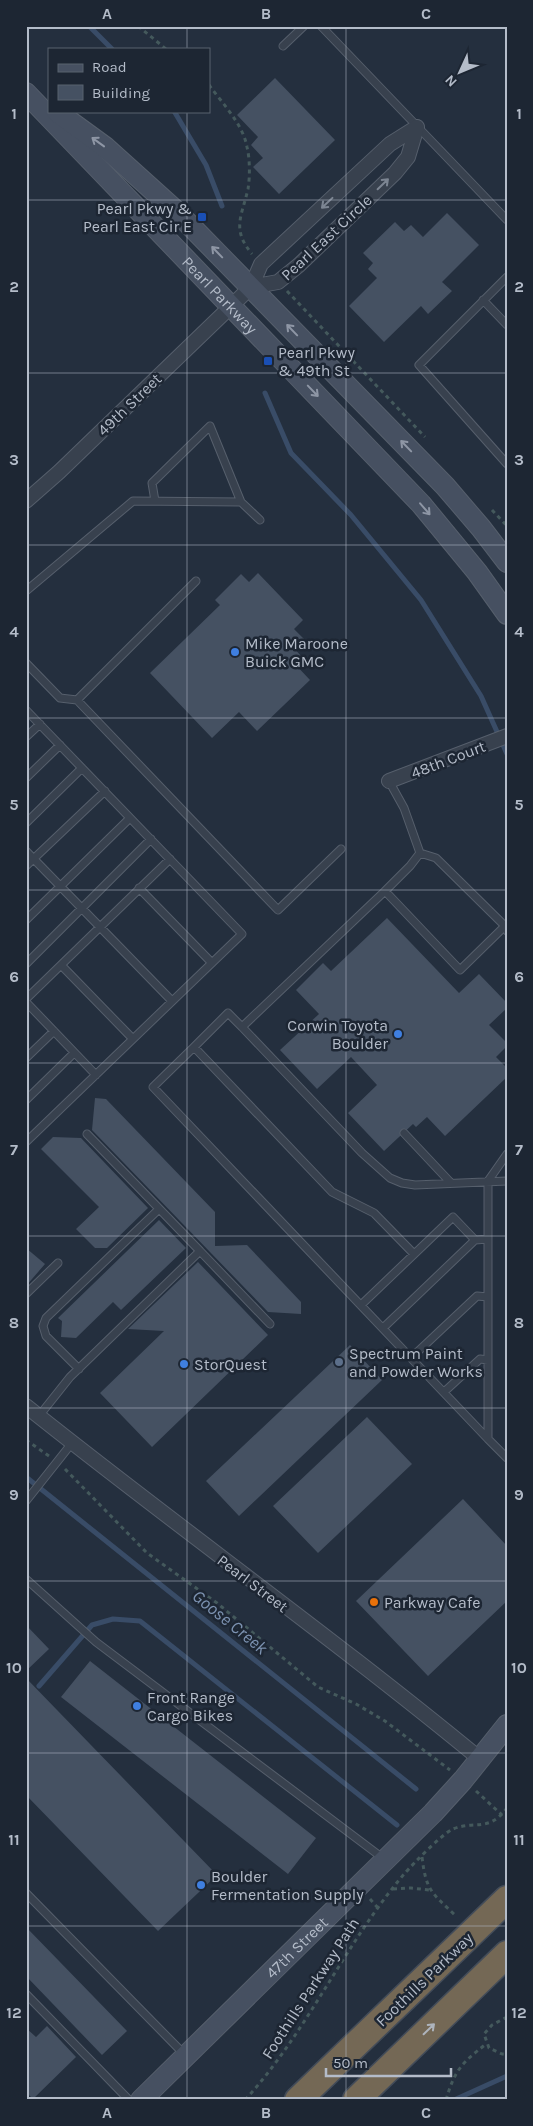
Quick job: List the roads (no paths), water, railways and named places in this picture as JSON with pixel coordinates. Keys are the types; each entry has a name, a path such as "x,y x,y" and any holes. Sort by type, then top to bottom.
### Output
{"highway":[{"name":"Foothills Parkway","path":"298,2100 507,1899"},
{"path":"356,2100 507,1954"}],"main road":[{"name":"Pearl Parkway","path":"26,92 48,105"},
{"name":"Pearl Parkway","path":"26,92 421,504 477,572 507,614"},
{"name":"Pearl Parkway","path":"57,112 125,164 198,233 445,486 507,562"},
{"name":"47th Street","path":"141,2100 386,1860 463,1780 507,1725"}],"street":[{"name":"Pearl East Circle","path":"251,287 261,264 390,144 417,127"},
{"name":"Pearl East Circle","path":"251,287 278,282 299,265 395,173 408,157 417,127"},
{"name":"49th Street","path":"26,501 59,472 251,287"},
{"name":"48th Court","path":"389,781 507,736"},
{"name":"Pearl Street","path":"26,1406 430,1718 480,1759"}],"lane":[{"path":"283,46 304,26"},
{"path":"322,26 507,220"},
{"path":"507,277 419,365 507,464"},
{"path":"483,300 507,324"},
{"path":"154,501 152,483 210,426 241,502 260,520"},
{"path":"26,591 134,501 241,502"},
{"path":"77,700 196,581"},
{"path":"26,663 60,698 77,700 278,910 341,849"},
{"path":"26,710 242,934 26,1142"},
{"path":"26,737 40,724"},
{"path":"26,778 60,745"},
{"path":"26,823 82,768"},
{"path":"389,781 404,808 420,853"},
{"path":"26,866 105,791"},
{"path":"26,920 130,818"},
{"path":"26,964 151,839"},
{"path":"26,851 172,1001"},
{"path":"242,1028 385,891 420,853"},
{"path":"385,891 460,970 506,929 436,858 420,853"},
{"path":"96,1075 26,1000 170,859"},
{"path":"139,888 212,963"},
{"path":"61,965 133,1038"},
{"path":"26,1016 33,1009"},
{"path":"507,1181 416,1185 402,1183 390,1178 362,1153 228,1013 153,1087 507,1458"},
{"path":"26,1058 54,1031"},
{"path":"194,1047 332,1192 374,1213 414,1254"},
{"path":"26,1100 74,1053"},
{"path":"404,1133 451,1183"},
{"path":"87,1134 270,1324"},
{"path":"488,1439 488,1181 507,1154"},
{"path":"79,1369 46,1336 43,1326 46,1318 159,1209"},
{"path":"361,1305 453,1217 474,1240"},
{"path":"383,1328 474,1240 488,1239"},
{"path":"39,1416 79,1369 200,1251"},
{"path":"26,1294 58,1263"},
{"path":"412,1358 477,1296 488,1297"},
{"path":"444,1392 480,1359 488,1360"},
{"path":"26,1501 72,1443"},
{"path":"26,1579 88,1636 386,1860"},
{"path":"26,1893 186,2056"},
{"path":"26,1994 129,2100"}],"waterway":[{"path":"89,26 111,48"},
{"path":"175,112 206,165 222,206"},
{"path":"265,393 291,453 351,515 421,600 481,696 507,754"},
{"name":"Goose Creek","path":"26,1477 416,1789"},
{"path":"39,1686 92,1625 113,1619 140,1621 397,1825"},
{"path":"454,2100 507,2076"}],"place":[{"name":"Pearl Pkwy & Pearl East Cir E","path":"202,217"},
{"name":"Pearl Pkwy & 49th St","path":"268,361"},
{"name":"Mike Maroone Buick GMC","path":"235,652"},
{"name":"Corwin Toyota Boulder","path":"398,1034"},
{"name":"Spectrum Paint and Powder Works","path":"339,1362"},
{"name":"StorQuest","path":"184,1364"},
{"name":"Parkway Cafe","path":"374,1602"},
{"name":"Front Range Cargo Bikes","path":"137,1706"},
{"name":"Boulder Fermentation Supply","path":"201,1885"}]}
